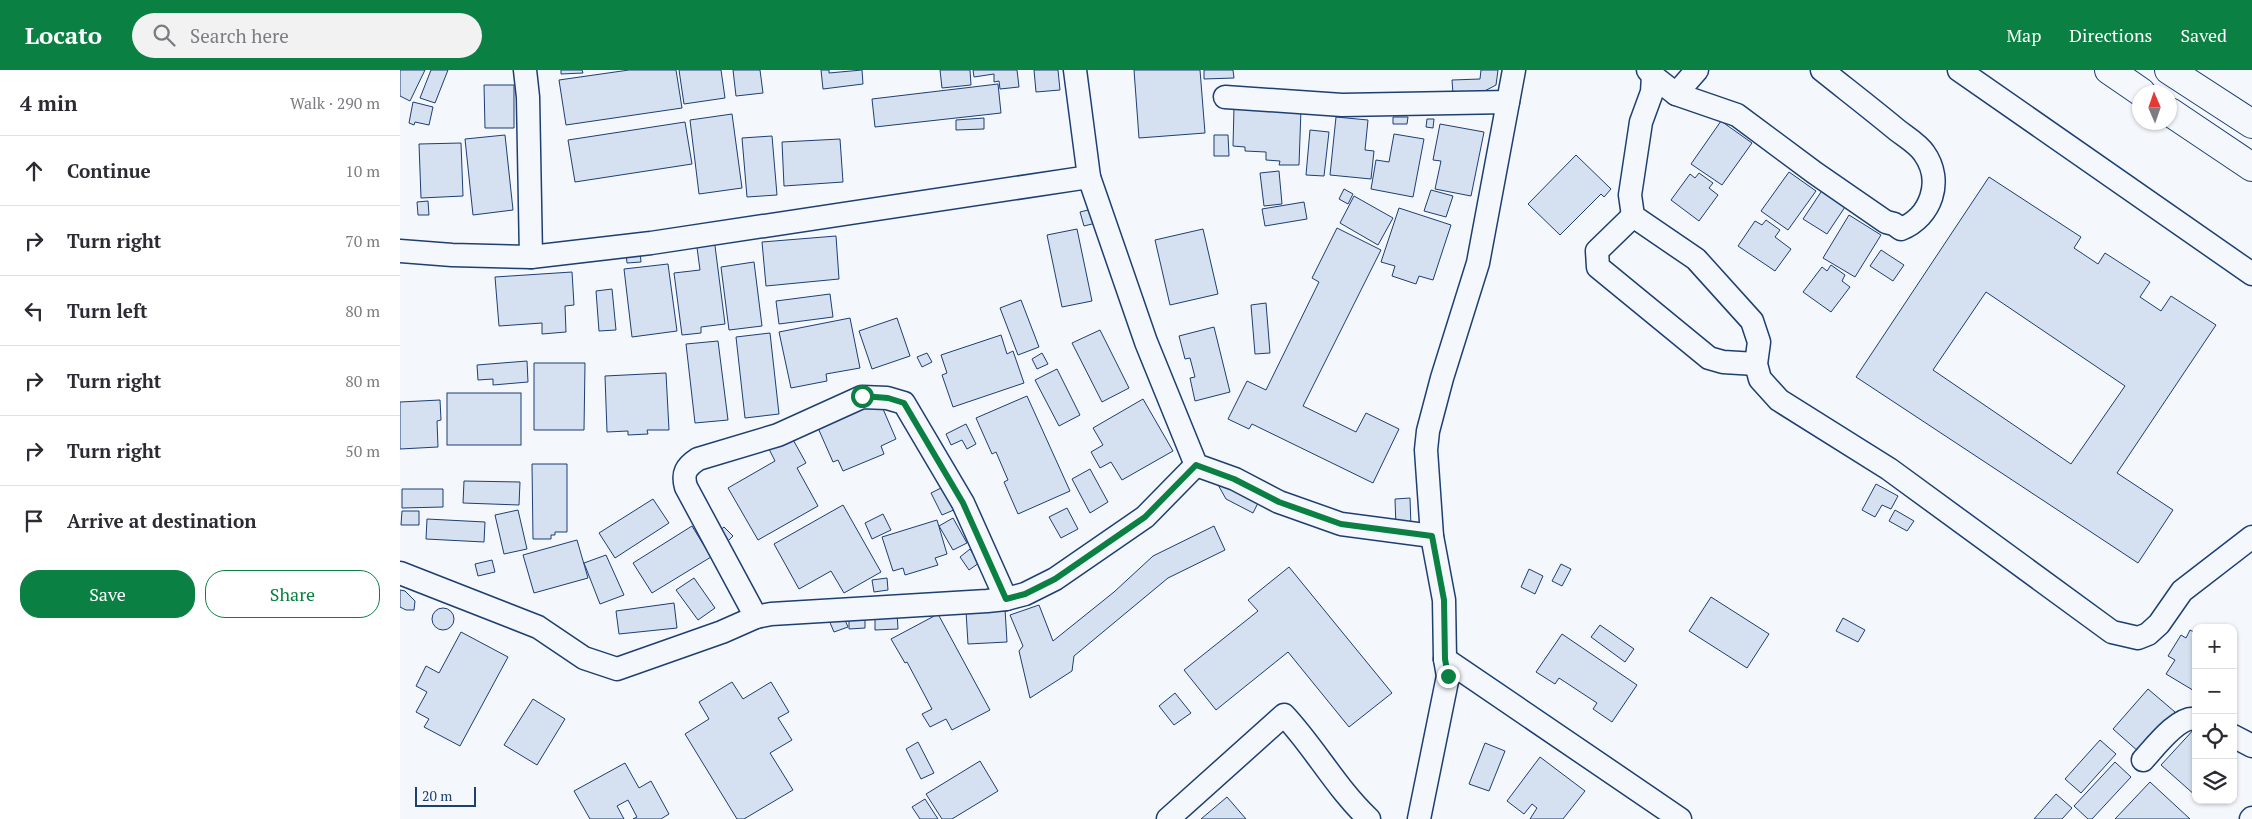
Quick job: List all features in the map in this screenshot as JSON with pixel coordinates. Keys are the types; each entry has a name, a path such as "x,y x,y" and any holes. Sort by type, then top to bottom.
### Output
{"main road":[{"path":"2109,70 2132,85"},
{"path":"2169,70 2252,124"},
{"path":"2177,117 2252,167"}],"street":[{"path":"525,70 528,97 530,257"},
{"path":"1075,70 1089,177 1146,342 1196,465 1234,479 1279,502 1341,524 1432,536"},
{"path":"1419,819 1448,676 1445,659 1444,600 1432,536 1427,476 1428,431 1442,378 1478,263 1514,70"},
{"path":"1676,94 1698,70"},
{"path":"1651,73 1676,94 1738,115 1815,173 1886,222 1901,229 1912,225 1926,210 1933,190 1932,173 1923,152 1822,70"},
{"path":"1960,70 2252,274"},
{"path":"1651,73 1652,92 1641,122 1630,195 1633,216 1696,259 1752,321 1759,342 1756,364 1760,379 1779,400 1889,469 2112,632 2138,638 2148,634 2159,624 2182,591 2252,537"},
{"path":"1225,97 1342,105 1508,102"},
{"path":"400,251 452,256 530,257 651,243 1089,177"},
{"path":"1633,216 1597,251 1598,267 1709,358 1723,362 1756,364"},
{"path":"756,617 686,487 684,473 688,466 698,459 778,435 862,396 896,400 904,403 963,503 1006,599"},
{"path":"400,573 538,627 584,658 617,670 722,632 756,617 771,614 1006,599 1025,594 1055,579 1145,517 1196,465"},
{"path":"1445,659 1680,819"},
{"path":"1168,819 1284,715 1303,736 1352,803 1369,819"},
{"path":"2143,760 2176,725 2184,719 2192,719"},
{"path":"2237,738 2252,746"}],"building":[{"path":"400,70 425,70 410,101 400,96"},
{"path":"431,70 448,70 435,103 420,98"},
{"path":"561,70 582,70 583,73 561,74"},
{"path":"629,70 676,70 682,108 566,125 559,80"},
{"path":"679,70 721,70 725,98 684,104"},
{"path":"733,70 760,70 763,93 736,96"},
{"path":"821,70 829,70 829,73 862,70 863,84 823,89"},
{"path":"940,70 970,70 971,85 942,88"},
{"path":"973,70 1017,70 1019,87 1000,89 999,81 994,82 994,74 974,77"},
{"path":"1034,70 1058,70 1060,90 1036,92"},
{"path":"1134,70 1200,70 1205,133 1139,138"},
{"path":"1204,70 1233,70 1234,78 1204,79"},
{"path":"1481,70 1498,70 1496,85 1477,95 1453,94 1452,80 1480,79"},
{"path":"998,84 1001,113 875,127 872,99"},
{"path":"484,85 514,85 514,128 485,128"},
{"path":"413,102 433,107 429,125 415,122 414,125 409,123"},
{"path":"1234,107 1301,109 1299,165 1279,165 1280,161 1266,160 1266,152 1245,151 1245,147 1233,146"},
{"path":"732,114 742,188 699,194 690,120"},
{"path":"1336,117 1368,120 1365,150 1374,151 1371,179 1330,175"},
{"path":"1393,117 1408,117 1407,124 1393,124"},
{"path":"984,118 984,129 956,130 956,120"},
{"path":"1427,119 1434,119 1433,128 1426,127"},
{"path":"1721,121 1752,143 1722,185 1691,164"},
{"path":"685,122 692,164 575,182 568,140"},
{"path":"1440,124 1484,132 1471,196 1435,189 1441,161 1433,160"},
{"path":"1310,130 1329,132 1324,176 1306,175"},
{"path":"1394,134 1424,139 1413,197 1371,189 1376,160 1389,162"},
{"path":"505,135 513,210 473,215 465,139"},
{"path":"1214,135 1228,135 1229,156 1214,156"},
{"path":"772,136 777,195 747,197 742,138"},
{"path":"840,139 843,182 784,186 782,142"},
{"path":"461,143 463,196 421,198 419,144"},
{"path":"1576,155 1611,189 1604,197 1601,194 1560,235 1528,204"},
{"path":"1279,171 1282,204 1264,206 1260,173"},
{"path":"1789,172 1816,191 1788,230 1761,211"},
{"path":"1699,173 1713,183 1709,188 1718,195 1699,221 1671,200 1690,174 1695,178"},
{"path":"1989,177 2081,237 2074,248 2098,264 2105,253 2150,282 2140,297 2161,311 2171,296 2216,325 2117,473 2173,510 2138,563 1856,377","holes":["1986,292 2125,386 2071,464 1933,370"]},
{"path":"1344,189 1353,194 1348,204 1339,199"},
{"path":"1823,189 1847,204 1827,234 1803,219"},
{"path":"1431,190 1453,196 1446,217 1424,211"},
{"path":"1354,196 1393,218 1378,245 1340,223"},
{"path":"428,201 429,215 418,215 417,202"},
{"path":"1304,202 1307,219 1265,226 1262,209"},
{"path":"1399,208 1451,225 1433,280 1419,276 1416,284 1392,276 1395,266 1381,262"},
{"path":"1092,209 1096,223 1084,226 1080,212"},
{"path":"1849,215 1881,235 1855,277 1823,258"},
{"path":"1766,220 1780,230 1775,237 1791,249 1775,271 1738,246 1755,221 1762,225"},
{"path":"1337,228 1381,250 1303,406 1356,432 1366,413 1399,429 1373,483 1252,424 1249,429 1228,419 1247,381 1266,390 1319,282 1312,278"},
{"path":"1077,229 1092,301 1062,307 1047,235"},
{"path":"1203,229 1218,294 1170,305 1155,240"},
{"path":"836,236 839,279 766,286 762,242"},
{"path":"714,238 725,324 701,327 701,333 682,335 674,273 700,270 696,240"},
{"path":"1881,250 1904,265 1893,281 1870,266"},
{"path":"640,251 641,262 627,263 626,252"},
{"path":"754,262 762,326 729,330 721,267"},
{"path":"668,264 677,331 632,337 624,269"},
{"path":"1831,265 1845,275 1842,281 1850,287 1831,312 1803,292 1822,267 1827,271"},
{"path":"572,272 574,305 565,306 566,332 542,334 542,323 499,326 495,277"},
{"path":"612,289 616,330 599,331 596,291"},
{"path":"830,294 833,317 779,324 776,301"},
{"path":"1021,300 1039,347 1018,355 1000,308"},
{"path":"1266,303 1270,353 1255,354 1251,305"},
{"path":"850,318 860,368 826,374 827,381 791,388 779,332"},
{"path":"897,318 910,356 872,369 859,331"},
{"path":"1214,327 1230,392 1195,401 1190,378 1195,377 1190,358 1185,359 1179,336"},
{"path":"1100,330 1129,388 1102,402 1072,343"},
{"path":"770,333 779,414 745,418 736,337"},
{"path":"1001,335 1007,354 1013,351 1024,383 953,407 942,375 947,373 941,355"},
{"path":"718,341 728,420 695,423 686,344"},
{"path":"927,353 932,362 922,367 917,357"},
{"path":"1042,353 1048,364 1037,369 1032,359"},
{"path":"527,361 528,382 493,385 493,379 478,380 477,365"},
{"path":"534,363 585,363 584,430 534,430"},
{"path":"1057,369 1080,415 1059,426 1035,380"},
{"path":"666,373 669,430 647,430 648,434 628,435 628,431 607,432 605,376"},
{"path":"447,393 521,393 521,445 447,445"},
{"path":"1027,396 1070,491 1018,514 1004,482 1008,480 996,452 992,454 976,418"},
{"path":"1143,399 1173,451 1122,480 1111,462 1100,468 1091,452 1103,445 1093,428"},
{"path":"440,400 441,420 437,421 438,447 400,449 400,402"},
{"path":"880,402 896,439 881,446 884,454 843,471 838,460 833,462 818,428"},
{"path":"966,424 976,444 967,449 962,440 951,445 946,434"},
{"path":"791,436 806,463 797,468 818,506 758,540 728,488 775,461 769,449"},
{"path":"532,464 567,464 567,532 555,532 555,535 551,535 551,539 533,539"},
{"path":"1090,469 1108,502 1090,513 1072,479"},
{"path":"464,481 520,482 519,505 463,503"},
{"path":"1217,483 1261,497 1253,513 1226,499"},
{"path":"1876,484 1898,496 1891,509 1882,505 1875,517 1862,510"},
{"path":"945,486 956,509 942,515 931,493"},
{"path":"402,489 443,489 443,507 402,508"},
{"path":"1410,498 1411,527 1396,527 1395,499"},
{"path":"653,499 669,523 615,558 599,533"},
{"path":"843,505 881,572 844,593 831,571 799,589 774,544"},
{"path":"1067,508 1078,529 1061,538 1049,517"},
{"path":"518,510 527,549 504,554 495,515"},
{"path":"1895,510 1914,521 1907,531 1889,521"},
{"path":"402,511 419,511 419,525 401,525"},
{"path":"883,514 891,530 872,539 865,523"},
{"path":"953,518 967,543 953,550 939,526"},
{"path":"427,519 485,522 484,542 426,539"},
{"path":"937,520 947,554 935,558 938,565 905,575 903,568 893,571 882,537"},
{"path":"692,526 711,557 652,593 633,563"},
{"path":"1214,526 1225,550 1168,578 1074,656 1072,671 1030,698 1019,651 1023,646 1010,615 1039,605 1053,641 1114,592 1153,556"},
{"path":"724,527 733,536 726,543 717,533"},
{"path":"577,540 588,578 534,593 523,555"},
{"path":"970,549 979,563 969,570 960,557"},
{"path":"606,555 624,595 600,604 584,563"},
{"path":"492,560 495,572 478,576 475,564"},
{"path":"1561,564 1571,569 1562,586 1552,581"},
{"path":"1289,567 1392,693 1349,727 1288,652 1216,710 1184,670 1258,611 1248,600"},
{"path":"1529,569 1543,576 1535,594 1521,587"},
{"path":"694,578 715,608 698,620 676,590"},
{"path":"887,578 888,590 874,592 872,580"},
{"path":"400,590 405,591 415,601 414,610 406,610 400,607"},
{"path":"1711,597 1769,634 1747,668 1689,631"},
{"path":"674,603 677,628 619,634 616,611"},
{"path":"443,608 451,611 454,619 451,627 443,630 435,627 432,619 435,611"},
{"path":"1005,609 1007,642 968,644 966,611"},
{"path":"842,613 848,627 834,632 828,618"},
{"path":"875,613 897,613 898,629 875,630"},
{"path":"938,614 990,710 952,730 946,719 930,727 922,714 932,709 907,662 905,663 891,639"},
{"path":"1843,618 1865,630 1858,642 1836,631"},
{"path":"849,619 865,619 865,628 849,629"},
{"path":"1600,625 1634,649 1625,662 1591,637"},
{"path":"2190,630 2192,631 2192,690 2166,674 2175,660 2168,656 2181,635 2186,638"},
{"path":"461,632 508,657 460,746 424,727 429,719 416,712 427,692 416,686 426,666 439,673"},
{"path":"1562,634 1637,685 1612,722 1593,709 1597,703 1559,678 1555,684 1536,672"},
{"path":"732,682 743,699 771,682 789,712 778,718 792,740 770,753 793,790 744,819 737,819 685,734 709,719 699,702"},
{"path":"2148,689 2175,712 2139,752 2113,729"},
{"path":"1175,693 1191,713 1174,725 1159,706"},
{"path":"533,699 565,719 537,765 504,745"},
{"path":"2192,731 2192,792 2161,765"},
{"path":"2100,740 2116,754 2081,793 2065,779"},
{"path":"918,742 934,773 921,779 906,749"},
{"path":"1485,743 1505,751 1489,791 1469,784"},
{"path":"1540,757 1585,791 1563,819 1530,819 1537,808 1532,804 1524,814 1507,801"},
{"path":"980,761 998,791 952,819 942,819 926,794"},
{"path":"2115,762 2131,777 2092,819 2088,819 2074,806"},
{"path":"625,763 639,788 651,781 669,814 661,819 633,819 637,817 628,800 617,806 624,819 590,819 574,791"},
{"path":"2150,782 2190,819 2115,819"},
{"path":"2056,794 2072,808 2062,819 2034,819"},
{"path":"1227,797 1246,819 1201,819"},
{"path":"925,799 938,819 920,819 912,807"}],"route":[{"path":"862,396 888,398 904,403 963,503 1006,599 1025,594 1055,579 1145,517 1196,465 1234,479 1279,502 1341,524 1432,536 1444,600 1445,659 1448,676"}]}
